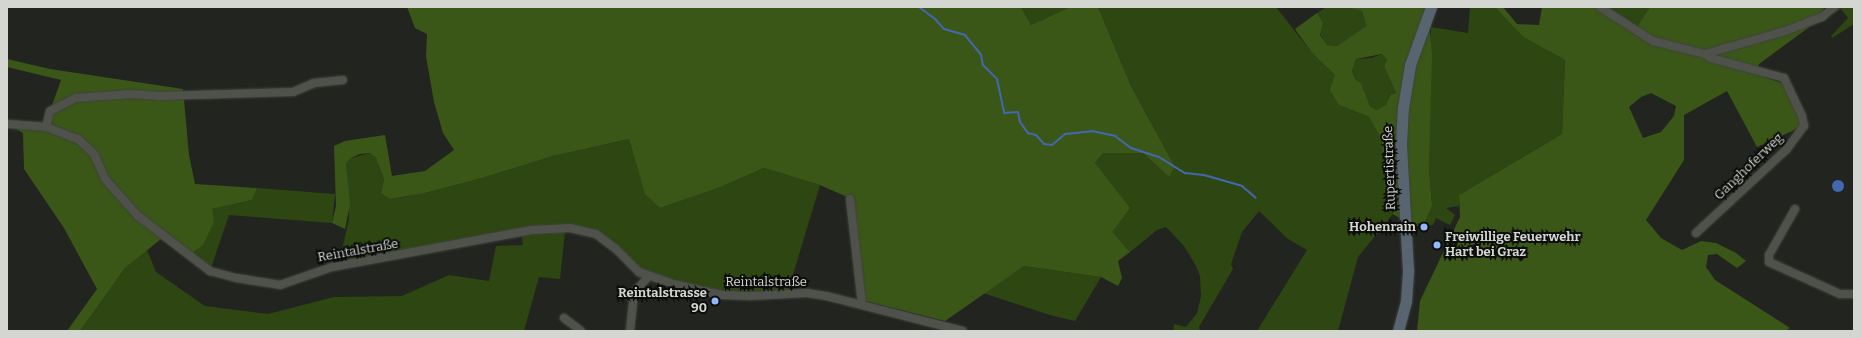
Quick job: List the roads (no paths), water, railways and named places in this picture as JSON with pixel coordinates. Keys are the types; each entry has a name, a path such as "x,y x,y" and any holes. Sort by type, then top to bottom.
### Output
{"main road":[{"name":"Rupertistraße","path":"1398,331 1406,301 1408,270 1401,144 1404,108 1410,65 1431,7"}],"street":[{"path":"1600,7 1653,41 1705,54 1785,30 1822,17 1834,7"},
{"name":"Ganghoferweg","path":"1696,233 1787,149 1804,126 1802,116 1784,78 1712,58 1705,54"},
{"path":"46,127 50,111 76,98 131,94 160,96 293,92 314,83 343,80"},
{"name":"Reintalstraße","path":"7,124 46,127 78,139 94,154 105,179 138,216 210,271 236,278 280,285 332,267 556,227 596,234 616,249 639,272 648,277 722,295 750,296 807,293 862,304 963,331"},
{"path":"850,199 862,304"},
{"path":"1795,209 1769,255 1769,262 1840,294 1854,294"},
{"path":"630,331 634,293 648,277"},
{"path":"564,318 582,331"}],"water":[{"path":"1838,180 1842,182 1844,186 1842,190 1838,192 1834,190 1832,186 1834,182"}],"waterway":[{"path":"919,7 935,19 944,29 965,35 981,55 983,65 997,79 1004,113 1018,112 1020,122 1028,133 1036,135 1044,144 1052,145 1065,134 1092,131 1115,136 1131,148 1159,157 1185,173 1204,175 1242,186 1256,198"}],"place":[{"name":"Hohenrain","path":"1424,227"},
{"name":"Freiwillige Feuerwehr Hart bei Graz","path":"1437,245"},
{"name":"Reintalstrasse 90","path":"715,301"}]}
